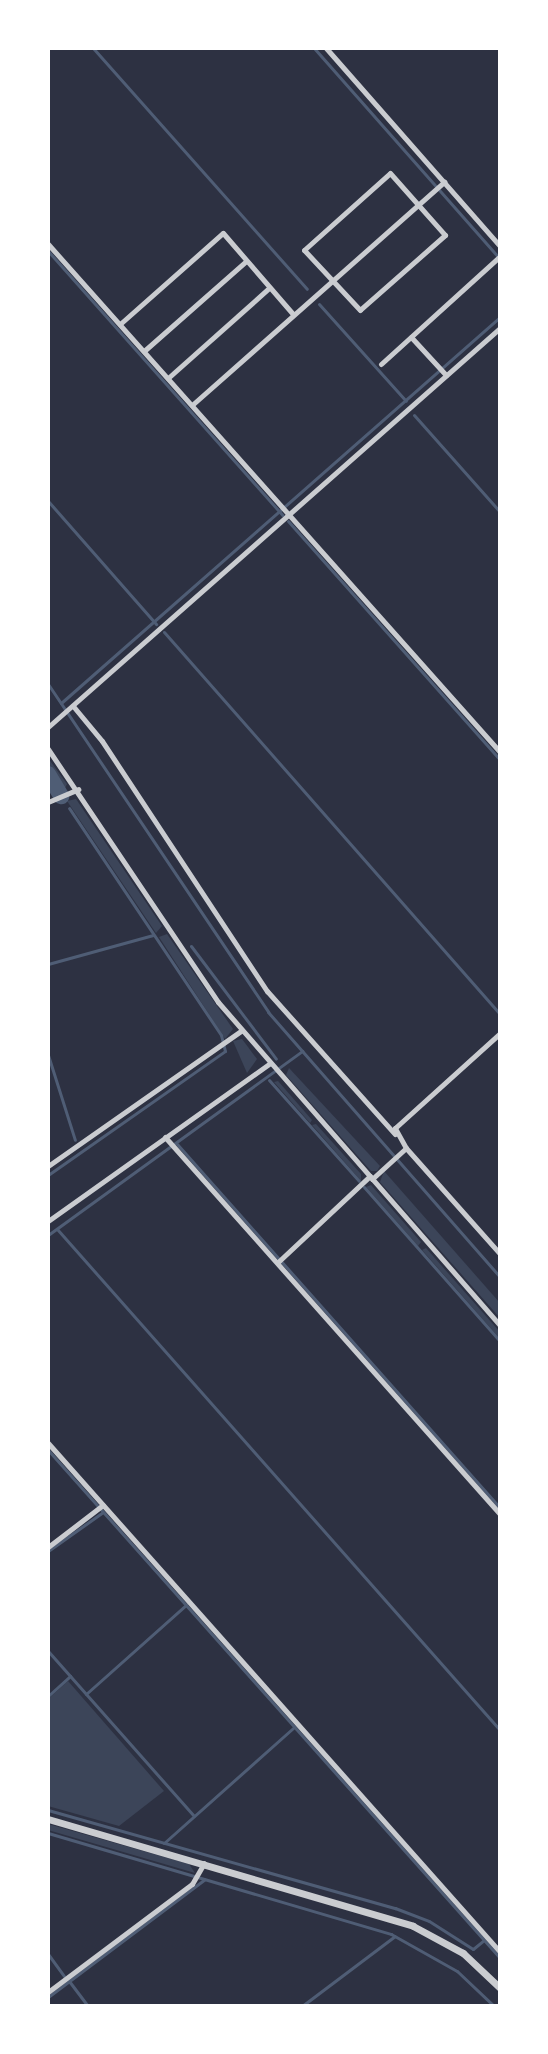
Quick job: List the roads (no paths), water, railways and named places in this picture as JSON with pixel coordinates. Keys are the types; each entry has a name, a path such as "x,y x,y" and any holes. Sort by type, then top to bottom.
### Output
{"street":[{"path":"326,48 500,246"},
{"path":"390,173 445,235 360,310 331,280 304,250 390,173"},
{"path":"192,405 444,182"},
{"path":"120,324 223,233 293,314"},
{"path":"48,244 500,752"},
{"path":"381,364 498,258"},
{"path":"144,351 246,261"},
{"path":"168,378 269,288"},
{"path":"48,727 444,374 500,328"},
{"path":"411,337 444,374"},
{"path":"69,710 99,736 267,992 500,1254"},
{"path":"48,749 78,789 241,1031 500,1325"},
{"path":"48,802 78,789"},
{"path":"48,1167 241,1031"},
{"path":"395,1134 500,1033"},
{"path":"48,1221 269,1064"},
{"path":"165,1137 279,1260 500,1514"},
{"path":"279,1260 406,1148"},
{"path":"48,1443 101,1507 500,1952"},
{"path":"48,1547 101,1507"},
{"path":"48,1819 413,1926 463,1953 500,1988"},
{"path":"48,1992 196,1880 204,1863"}],"waterway":[{"path":"93,48 307,289"},
{"path":"314,48 499,258"},
{"path":"48,251 282,515"},
{"path":"319,304 406,401"},
{"path":"61,703 500,317"},
{"path":"414,415 500,512"},
{"path":"48,501 156,624"},
{"path":"288,521 500,760"},
{"path":"164,632 500,1014"},
{"path":"48,684 268,1012 500,1277"},
{"path":"48,774 61,796"},
{"path":"48,1175 225,1051 221,1035 69,808"},
{"path":"48,964 153,935"},
{"path":"191,946 276,1059"},
{"path":"48,1235 302,1051"},
{"path":"48,1055 75,1140"},
{"path":"269,1080 359,1181"},
{"path":"177,1144 500,1508"},
{"path":"364,1187 500,1341"},
{"path":"57,1229 500,1730"},
{"path":"48,1450 500,1958"},
{"path":"48,1551 103,1512"},
{"path":"86,1694 186,1605"},
{"path":"48,1651 194,1816"},
{"path":"48,1696 70,1676"},
{"path":"164,1843 294,1727"},
{"path":"48,1810 395,1908 429,1921 473,1949 484,1940"},
{"path":"48,1833 391,1934 457,1971 494,2006"},
{"path":"48,1997 205,1879"},
{"path":"302,2006 395,1936"},
{"path":"48,1954 64,1976"},
{"path":"69,1981 88,2006"}]}
